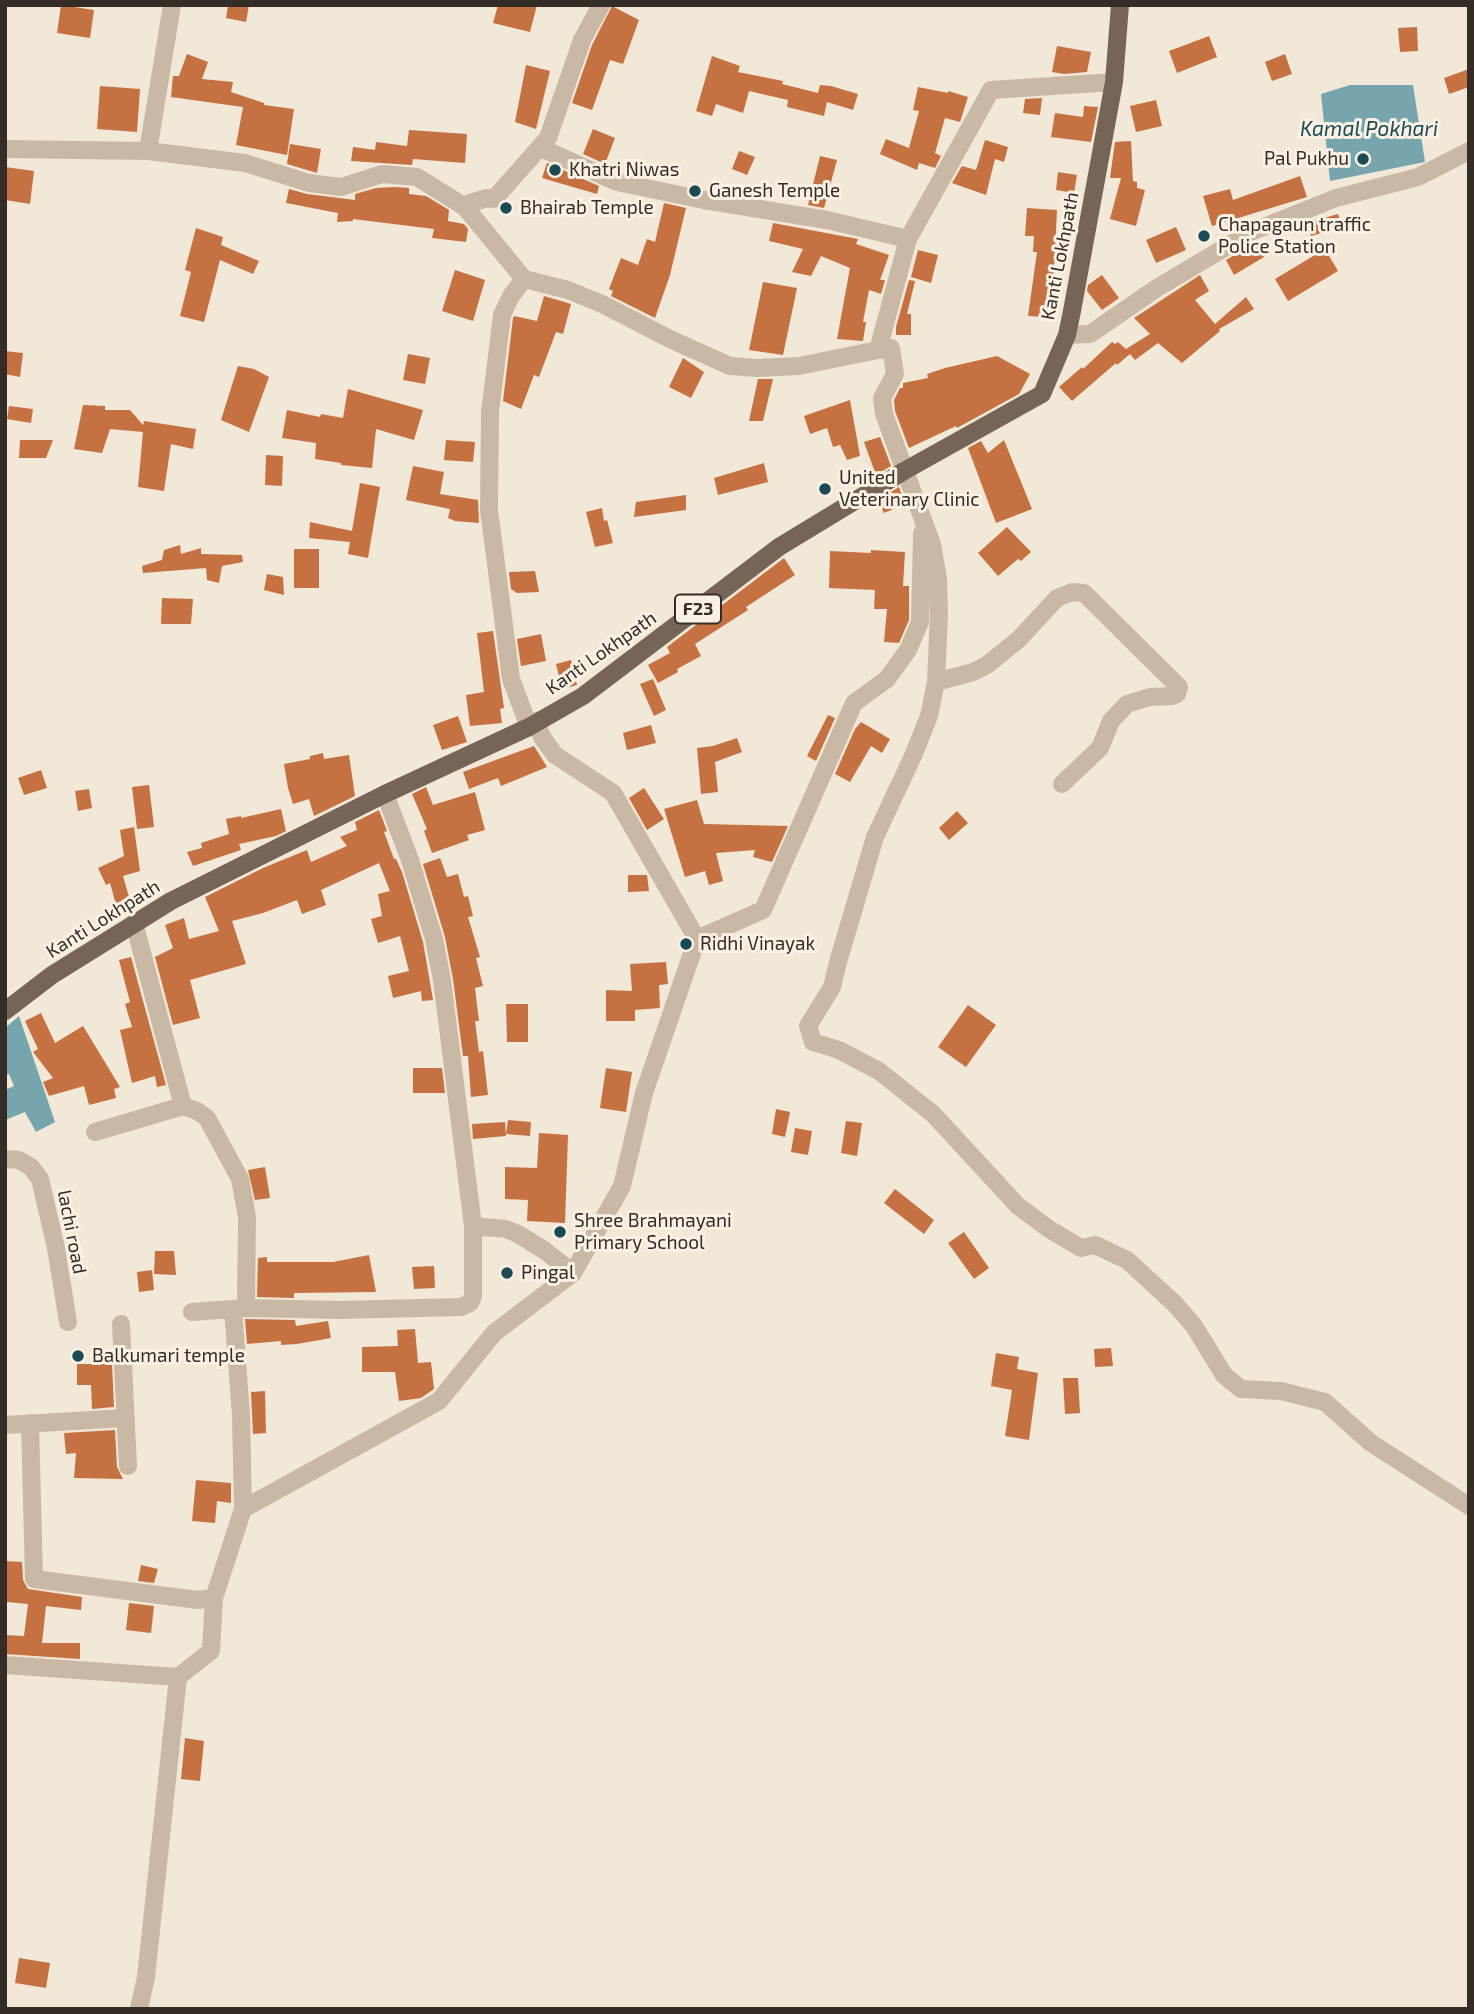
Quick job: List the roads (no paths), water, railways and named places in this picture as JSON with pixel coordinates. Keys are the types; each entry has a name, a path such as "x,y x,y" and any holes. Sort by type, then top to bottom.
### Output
{"main road":[{"name":"Kanti Lokhpath","path":"5,1011 52,975 179,897 385,794 534,724 583,696 779,547 904,471 1042,394 1067,335 1114,82 1120,5"}],"street":[{"path":"148,151 172,5"},
{"path":"465,207 487,198 494,199 548,138 582,40 601,5"},
{"path":"878,350 908,239 991,90 1114,82"},
{"path":"541,148 617,181 704,200 827,219 908,239"},
{"path":"5,149 148,151 245,163 309,183 341,187 382,174 417,177 465,207 524,279 545,283 602,304 730,366 799,366 891,348 895,374 882,398 887,426 901,456 904,471 932,544 938,579 936,682 929,716 913,757 875,837 832,987 808,1026 813,1042 839,1050 879,1071 933,1114 1018,1206 1049,1229 1082,1248 1095,1245 1127,1260 1195,1326 1224,1375 1241,1389 1281,1391 1325,1402 1371,1443 1469,1506"},
{"path":"1067,335 1090,334 1157,288 1251,232 1336,198 1418,177 1469,151"},
{"path":"524,279 511,296 502,315 490,412 489,510 511,679 534,724 555,755 613,793 697,939"},
{"path":"243,1509 439,1401 494,1333 573,1273 622,1186 644,1093 697,939 763,910 854,703 887,679 908,650 920,622 922,518"},
{"path":"936,682 973,672 987,665 1019,639 1057,598 1072,592 1084,593 1179,687 1177,694 1172,696 1150,697 1127,704 1111,721 1100,747 1062,784"},
{"path":"192,1312 239,1308 340,1310 461,1307 467,1305 473,1296 473,1226 443,980 414,873 385,794"},
{"path":"134,923 184,1106"},
{"path":"5,1665 178,1677 211,1651 214,1598 243,1509 239,1308 247,1217 240,1179 207,1118 184,1106 95,1132"},
{"name":"lachi road","path":"12,1160 31,1167 40,1179 56,1248 68,1322"},
{"path":"473,1226 506,1229 544,1250 573,1273"},
{"path":"121,1324 128,1466"},
{"path":"5,1425 126,1418"},
{"path":"30,1423 34,1578 198,1600 214,1598"},
{"path":"139,2009 146,1976 178,1677"}],"water":[{"name":"Kamal Pokhari","path":"1350,85 1413,85 1425,162 1330,181 1321,94"},
{"path":"19,1016 55,1122 36,1132 25,1112 5,1120 5,1090 14,1086 9,1074 5,1075 5,1028"}],"place":[{"name":"Pal Pukhu","path":"1363,159"},
{"name":"Khatri Niwas","path":"555,170"},
{"name":"Ganesh Temple","path":"695,191"},
{"name":"Bhairab Temple","path":"506,208"},
{"name":"Chapagaun traffic Police Station","path":"1204,236"},
{"name":"United Veterinary Clinic","path":"825,489"},
{"name":"Ridhi Vinayak","path":"686,944"},
{"name":"Shree Brahmayani Primary School","path":"560,1232"},
{"name":"Pingal","path":"507,1273"},
{"name":"Balkumari temple","path":"78,1356"}]}
